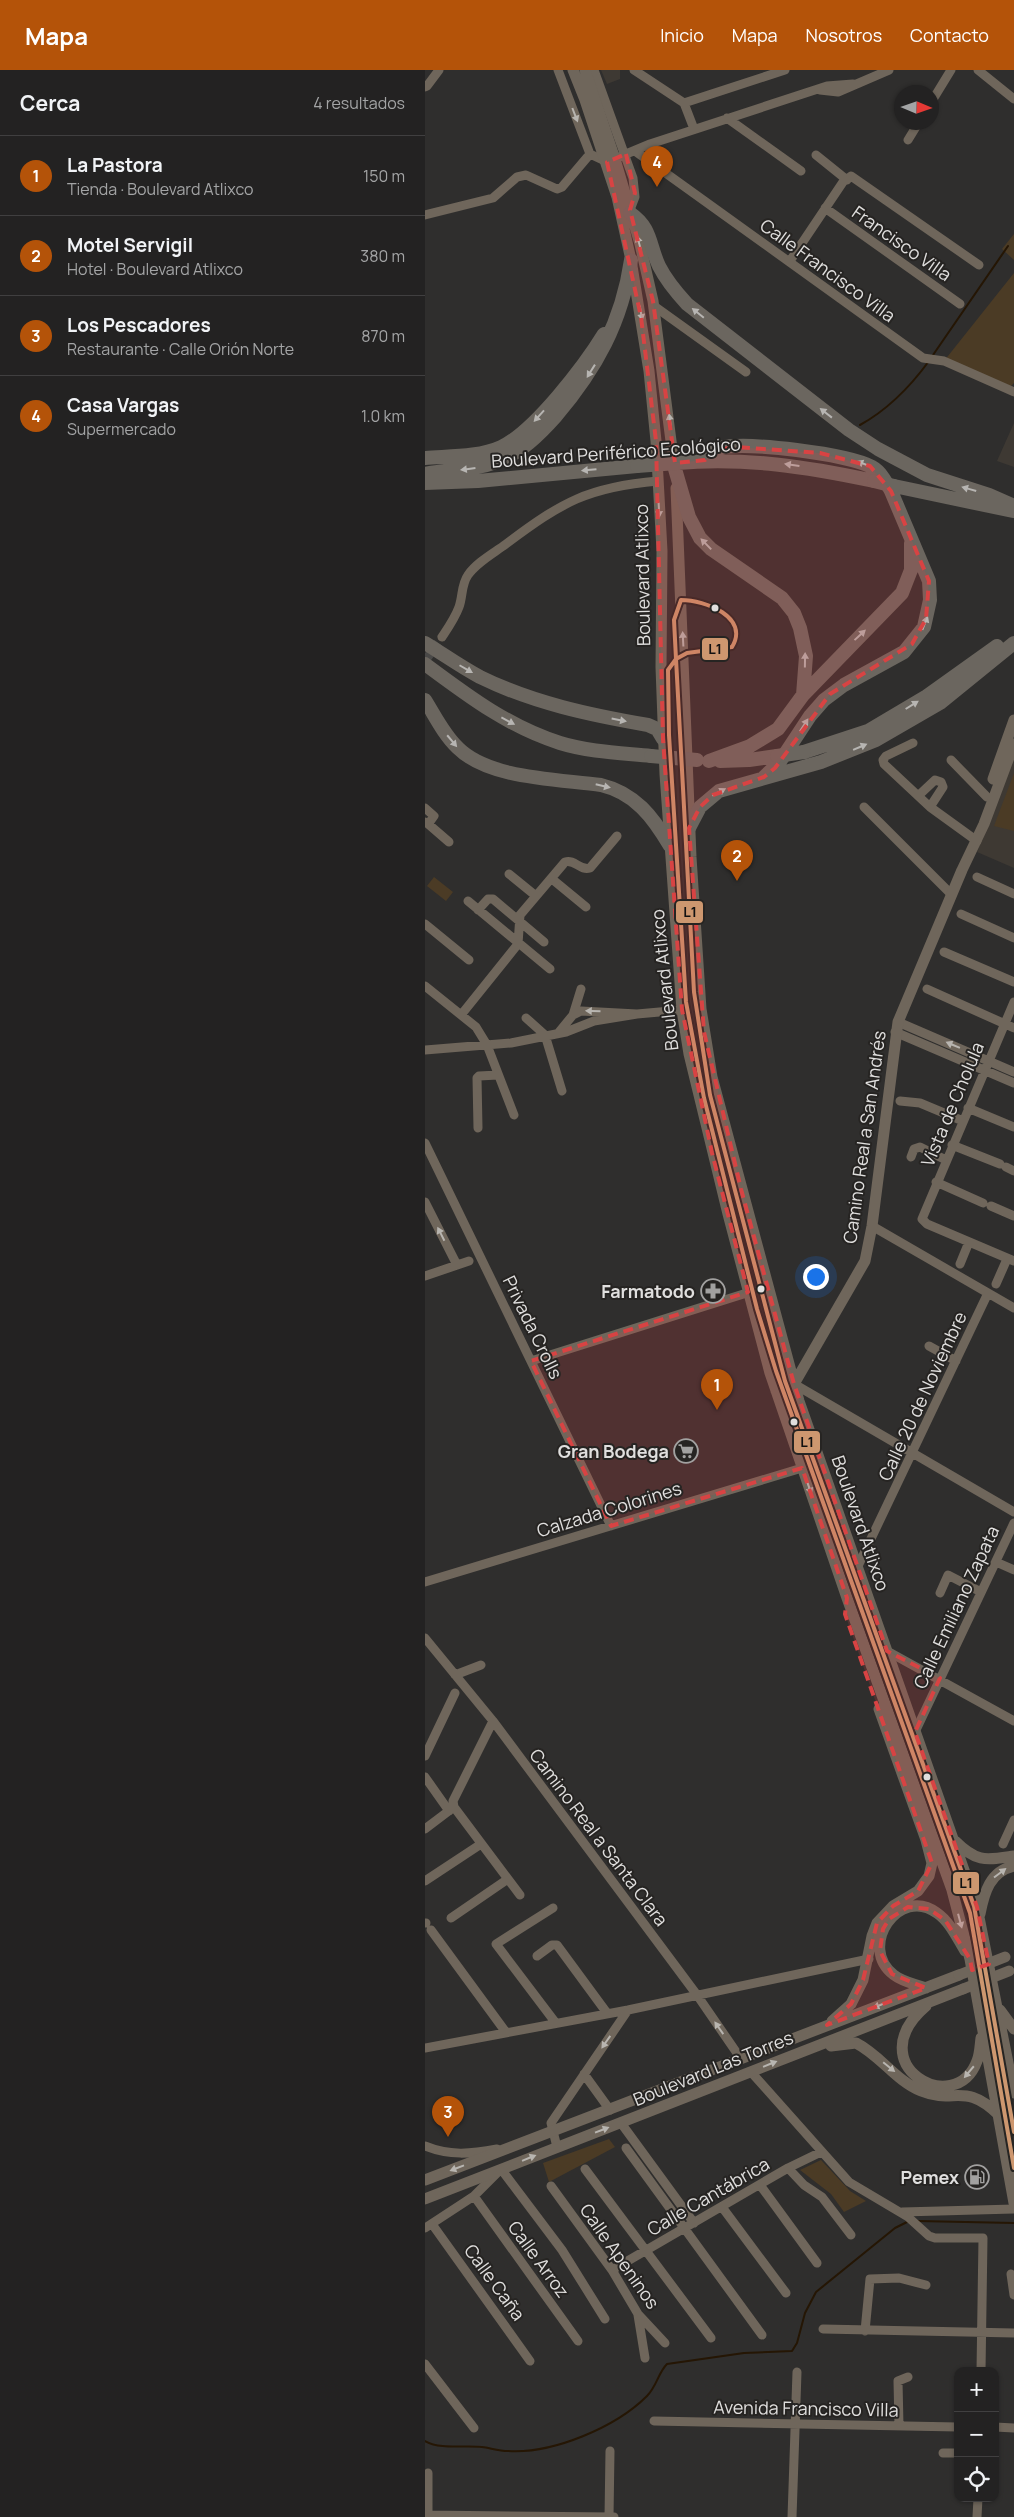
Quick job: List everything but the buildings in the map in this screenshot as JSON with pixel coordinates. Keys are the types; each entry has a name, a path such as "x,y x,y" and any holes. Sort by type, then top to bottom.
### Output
{"highway":[{"path":"630,211 645,226 660,267 672,287 687,304 849,430 910,467 945,481 989,494 1014,506"},
{"path":"425,458 500,448 516,438 531,424 573,376 608,326 617,306 631,258"},
{"path":"425,474 475,468 495,463 524,447 543,430 583,383 609,341 623,301 631,258"},
{"path":"705,460 717,450 736,447 819,453 863,463 876,469 891,490 925,569 930,590 927,619 917,639 904,652 844,685 824,700 809,716 779,764 764,777"},
{"name":"Boulevard Periférico Ecológico","path":"425,482 478,481 637,466 681,465 705,460 766,462 874,481 1014,511"},
{"path":"681,465 689,517 700,538 711,549 775,592 794,613 800,628 806,656 803,695"},
{"path":"703,760 750,746 769,736 784,723 803,695 903,593 911,570 911,540"},
{"path":"425,664 483,708 528,732 562,744 651,756 703,760 749,760 804,752 868,731 927,696 1014,636"},
{"path":"425,642 463,668 514,692 570,709 648,725 657,729 663,739"},
{"path":"689,828 699,807 713,795 730,787 840,756 893,732 954,693 1014,643"},
{"path":"425,651 483,708"},
{"path":"425,700 451,741 471,758 485,766 510,773 601,785 615,789 635,800 646,810 671,846"}],"main road":[{"path":"573,70 585,100 616,158"},
{"name":"Boulevard Atlixco","path":"585,70 616,158 654,306 681,465 680,551 689,828 701,1009 712,1077 794,1384 980,1918 1014,2093"},
{"name":"Boulevard Atlixco","path":"616,158 649,371 662,551 663,739 682,1010 691,1063 776,1391 847,1598 952,1890 970,1959 1014,2203"},
{"path":"662,551 680,551"},
{"name":"Camino Real a San Andrés","path":"794,1384 865,1261 872,1226 897,1027 962,870 1014,720"},
{"name":"Camino Real a San Andrés","path":"973,839 1014,744"},
{"path":"776,1391 794,1384"},
{"path":"827,2025 851,2004 863,1980 869,1959 872,1936 877,1923 893,1906 918,1891 929,1876 932,1863 926,1840 845,1614 847,1598"},
{"path":"954,1841 980,1860 1014,1856"},
{"path":"980,1918 985,1893 991,1882 1001,1871 1014,1866"},
{"path":"926,1988 902,1980 892,1974 881,1958 879,1940 883,1928 897,1912 908,1907 920,1907 937,1913 945,1920 970,1959"},
{"name":"Boulevard Las Torres","path":"425,2180 1010,1956"},
{"name":"Boulevard Las Torres","path":"425,2199 1012,1970"},
{"path":"932,2001 910,2023 902,2044 907,2067 925,2083 937,2086 950,2086 962,2080 971,2072 978,2061 982,2026"},
{"path":"998,2008 1014,2029"},
{"path":"797,2053 850,2042 856,2043 919,2090 935,2095 961,2094 975,2097 999,2115"}],"street":[{"path":"426,86 439,70"},
{"path":"557,70 590,154"},
{"path":"594,70 616,158"},
{"path":"635,70 685,103 694,129"},
{"path":"685,103 785,70"},
{"path":"590,154 616,158 727,118 831,85 853,84 879,76 889,70"},
{"path":"939,89 951,70"},
{"path":"978,70 1014,98"},
{"path":"727,118 801,172"},
{"path":"908,140 914,130"},
{"name":"Calle Francisco Villa","path":"635,150 923,358 944,361 1014,392"},
{"path":"425,215 493,198 517,177 526,175 557,189 561,187 590,154"},
{"path":"816,155 979,265"},
{"path":"790,261 816,226 825,208 849,178"},
{"name":"Francisco Villa","path":"825,208 960,304"},
{"path":"654,306 746,372"},
{"path":"442,637 459,607 463,584 468,575 475,567 523,531 569,501 602,488 658,481"},
{"path":"913,743 885,756 884,764 930,807 973,839"},
{"path":"951,760 987,798"},
{"path":"917,796 935,780 941,782 943,787 930,807"},
{"path":"864,807 951,894"},
{"path":"425,808 434,816 432,820 426,823 449,842"},
{"path":"461,1015 518,944 520,915 551,878 569,861 582,869 590,868 617,836"},
{"path":"509,874 536,896"},
{"path":"551,878 586,907"},
{"path":"977,878 1014,894"},
{"path":"479,910 491,898 544,942"},
{"path":"469,901 550,969"},
{"path":"961,914 1014,938"},
{"path":"425,924 469,960"},
{"path":"944,952 1014,982"},
{"path":"425,986 476,1027 487,1045 514,1116"},
{"path":"559,1032 573,1014 581,989"},
{"path":"927,990 1014,1028"},
{"name":"Vista de Cholula","path":"969,1242 927,1224 922,1219 936,1182 1014,1002"},
{"path":"573,1014 585,1010 637,1014"},
{"path":"425,1050 511,1043 559,1032 594,1021 637,1014 682,1010"},
{"path":"526,1018 545,1035 562,1090"},
{"path":"897,1027 1014,1072"},
{"path":"897,1027 1014,1083"},
{"path":"478,1128 477,1078 479,1076 498,1075"},
{"path":"900,1101 920,1103 963,1121"},
{"path":"968,1108 1014,1127"},
{"name":"Privada Crolls","path":"425,1143 611,1526"},
{"path":"952,1145 1007,1168"},
{"path":"911,1157 915,1149 920,1147 946,1160"},
{"path":"936,1182 1014,1216"},
{"path":"425,1202 457,1265"},
{"path":"872,1226 1014,1308"},
{"path":"960,1264 969,1242 1011,1260 996,1284"},
{"path":"425,1276 469,1261"},
{"path":"531,1361 751,1291"},
{"name":"Calle 20 de Noviembre","path":"858,1566 988,1293"},
{"path":"929,1346 956,1361"},
{"path":"794,1384 1014,1512"},
{"name":"Calzada Colorines","path":"425,1582 802,1468"},
{"name":"Calle Emiliano Zapata","path":"915,1732 1014,1523"},
{"path":"996,1562 1014,1570"},
{"path":"940,1592 948,1575 981,1592"},
{"name":"Camino Real a Santa Clara","path":"425,1638 493,1721 697,1996 741,2059"},
{"path":"887,1650 1014,1721"},
{"path":"455,1674 481,1665"},
{"path":"425,1756 455,1693"},
{"path":"425,1829 451,1809 453,1801 493,1721"},
{"path":"425,1777 481,1844 520,1895"},
{"path":"1003,1844 1014,1820"},
{"path":"425,1881 481,1844"},
{"path":"451,1918 508,1879"},
{"path":"553,1908 496,1944 555,2022"},
{"path":"427,1925 505,2031"},
{"path":"537,1956 552,1945 557,1945 607,2013"},
{"path":"425,2048 505,2031 628,2010 869,1959"},
{"path":"557,2147 551,2132 551,2123 628,2010"},
{"path":"751,2072 849,2182 904,2215 935,2238 983,2238 981,2367"},
{"path":"584,2074 610,2110"},
{"path":"621,2123 693,2223"},
{"path":"425,2146 439,2152 469,2154 512,2146"},
{"path":"626,2148 762,2335"},
{"name":"Calle Cantábrica","path":"612,2270 788,2168 821,2152"},
{"path":"788,2168 804,2185 822,2197 851,2235"},
{"path":"428,2226 474,2196 501,2169 562,2250 605,2320"},
{"path":"585,2169 645,2252 711,2338"},
{"path":"760,2185 817,2263"},
{"name":"Calle Apeninos","path":"551,2186 612,2270 638,2314 665,2343"},
{"name":"Calle Arroz","path":"474,2196 578,2340"},
{"path":"722,2207 785,2293"},
{"path":"904,2215 1014,2209"},
{"name":"Calle Caña","path":"428,2226 531,2361"},
{"path":"1011,2274 1014,2294"},
{"path":"865,2331 870,2279 899,2278 926,2285"},
{"path":"638,2314 645,2358"},
{"path":"823,2329 1014,2333"},
{"path":"425,2364 474,2428"},
{"path":"792,2517 797,2372"},
{"path":"899,2426 898,2381 908,2377"},
{"name":"Avenida Francisco Villa","path":"654,2421 954,2427"},
{"path":"999,2427 1014,2428"},
{"path":"609,2517 610,2450"},
{"path":"943,2453 954,2453"},
{"path":"428,2473 427,2516 614,2517"},
{"path":"977,2517 978,2502"}],"highlighted area":[{"path":"626,154 635,193 630,210 653,301 675,463 705,460 717,450 736,447 820,453 870,466 891,491 929,581 926,619 912,644 830,694 775,768 764,777 713,795 700,807 689,828 704,1032 741,1189 794,1384 887,1651 940,1678 915,1732 977,1907 989,1964 972,1970 970,1959 945,1920 929,1909 908,1907 889,1919 883,1929 880,1951 892,1974 926,1988 827,2025 851,2004 863,1980 877,1923 893,1906 918,1891 932,1863 845,1614 847,1598 802,1468 611,1526 531,1361 748,1292 712,1153 682,1010 663,739 656,441 641,317 607,162"}],"shaded area":[{"path":"601,70 620,70 620,79 607,84"},
{"path":"1014,234 1014,260 1002,249"},
{"path":"1014,273 1014,383 1008,389 944,361"},
{"path":"1014,423 1014,467 997,461"},
{"path":"1014,751 1014,868 977,852"},
{"path":"1014,773 1014,831 994,826"},
{"path":"434,877 453,892 446,901 427,886"},
{"path":"609,2139 615,2147 549,2182 543,2163"},
{"path":"821,2160 850,2191 866,2201 844,2212 831,2194 800,2170"}],"waterway":[{"path":"933,355 1008,246"},
{"path":"860,425 871,419 898,397 929,361"},
{"path":"425,2441 431,2444 452,2447 482,2447 505,2451 526,2451 544,2448 583,2436 619,2418 647,2396 667,2364 744,2353 792,2351 797,2343 805,2313 816,2292 895,2228 909,2221"},
{"path":"917,2221 1014,2223"}],"tunnel":[{"path":"425,661 442,637"}],"transit line":[{"name":"L1","path":"681,600 702,603 722,612 730,619 735,627 736,636 732,647 687,653 676,659 674,620 681,600"},
{"name":"L1","path":"676,659 694,992 710,1095 785,1381 974,1906 1014,2132"},
{"name":"L1","path":"676,659 668,670 669,735 686,1002 704,1098 757,1309 776,1371 970,1913 1014,2168"}],"place":[{"name":"Casa Vargas","path":"657,187"},
{"name":"Motel Servigil","path":"737,881"},
{"name":"Farmatodo","path":"713,1291"},
{"name":"La Pastora","path":"717,1410"},
{"name":"Gran Bodega","path":"686,1451"},
{"name":"Los Pescadores","path":"448,2137"},
{"name":"Pemex","path":"977,2177"}]}
